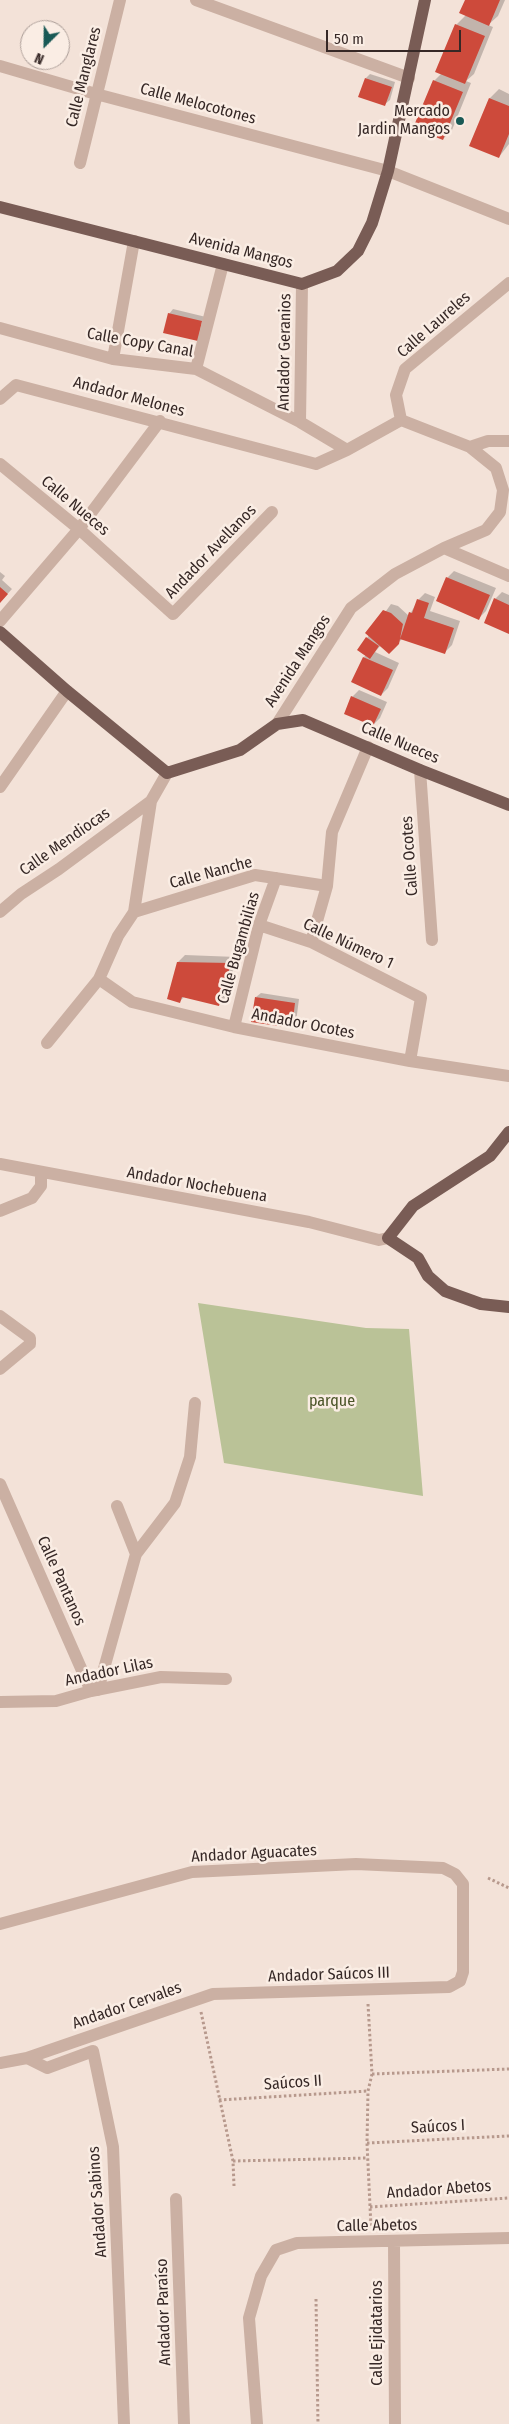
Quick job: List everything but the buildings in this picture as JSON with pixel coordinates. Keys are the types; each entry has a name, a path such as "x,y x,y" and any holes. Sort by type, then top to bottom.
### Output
{"main road":[{"name":"Avenida Mangos","path":"0,207 302,284 337,271 358,251 372,223 388,171 425,0"},
{"path":"1,635 66,691 167,773"},
{"name":"Calle Nueces","path":"277,724 303,720 420,770 509,805"},
{"name":"Avenida Mangos","path":"167,773 240,750 277,724"},
{"path":"509,1132 490,1156 413,1206 388,1238 418,1258 428,1276 445,1291 481,1304 509,1308"}],"street":[{"name":"Calle Manglares","path":"80,163 120,0"},
{"path":"196,0 409,78"},
{"name":"Calle Melocotones","path":"0,66 96,94 388,171 509,219"},
{"path":"113,358 134,241"},
{"path":"196,369 223,264"},
{"name":"Calle Laureles","path":"400,420 396,395 405,369 509,283"},
{"name":"Andador Geranios","path":"300,422 302,284"},
{"name":"Calle Copy Canal","path":"0,328 113,358 196,369 300,422 347,450"},
{"name":"Andador Melones","path":"0,399 16,385 160,421 254,449 316,464 347,450"},
{"path":"347,450 400,420 470,447 496,468 503,490 500,512 486,530 444,548"},
{"path":"0,621 79,529 160,421"},
{"path":"470,447 488,441 509,441"},
{"name":"Calle Nueces","path":"0,464 79,529 173,614"},
{"name":"Andador Avellanos","path":"173,614 272,512"},
{"path":"444,548 509,576"},
{"name":"Avenida Mangos","path":"277,724 351,608 395,574 444,548"},
{"path":"0,787 66,691"},
{"path":"310,942 327,886 332,832 368,747"},
{"name":"Calle Ocotes","path":"420,770 432,940"},
{"path":"47,1043 99,979 118,936 134,912 151,801 167,773"},
{"name":"Calle Mendiocas","path":"0,912 20,894 59,869 151,801"},
{"name":"Calle Nanche","path":"134,912 255,875 327,886"},
{"name":"Calle Bugambilias","path":"234,1027 259,925 276,878"},
{"name":"Calle Número 1","path":"259,925 310,942 421,998 410,1061"},
{"name":"Andador Ocotes","path":"99,979 132,1002 234,1027 410,1061 509,1076"},
{"name":"Andador Nochebuena","path":"0,1164 309,1222 379,1240 388,1238"},
{"path":"0,1211 32,1198 41,1186 41,1172"},
{"path":"0,1316 30,1338 30,1344 0,1369"},
{"path":"95,1691 136,1554 174,1503 190,1457 196,1403"},
{"name":"Calle Pantanos","path":"0,1484 95,1691"},
{"path":"117,1506 136,1554"},
{"name":"Andador Lilas","path":"0,1702 56,1701 161,1677 226,1679"},
{"name":"Andador Aguacates","path":"0,1924 192,1872 356,1864 444,1868 455,1874 462,1884 463,1972 460,1981"},
{"name":"Andador Saúcos III","path":"198,1999 213,1994 449,1987 460,1981"},
{"name":"Andador Cervales","path":"0,2063 27,2058 198,1999"},
{"name":"Andador Sabinos","path":"27,2058 48,2068 93,2051 113,2147 124,2424"},
{"name":"Andador Paraíso","path":"176,2199 184,2424"},
{"name":"Calle Abetos","path":"257,2424 249,2318 261,2276 276,2250 297,2243 509,2238"},
{"name":"Calle Ejidatarios","path":"394,2242 395,2424"}],"path":[{"path":"488,1878 509,1888"},
{"path":"367,1990 372,2074 368,2091 367,2143 372,2242"},
{"name":"Andador Cervales","path":"198,1999 233,2161 234,2186"},
{"path":"372,2074 509,2069"},
{"name":"Saúcos II","path":"219,2100 368,2091"},
{"name":"Saúcos I","path":"367,2143 509,2136"},
{"path":"233,2161 368,2158"},
{"name":"Andador Abetos","path":"370,2207 509,2198"},
{"path":"316,2299 318,2424"}],"green space":[{"name":"parque","path":"198,1303 366,1328 409,1329 423,1496 224,1463"}],"place":[{"name":"Mercado Jardin Mangos","path":"460,121"}]}
